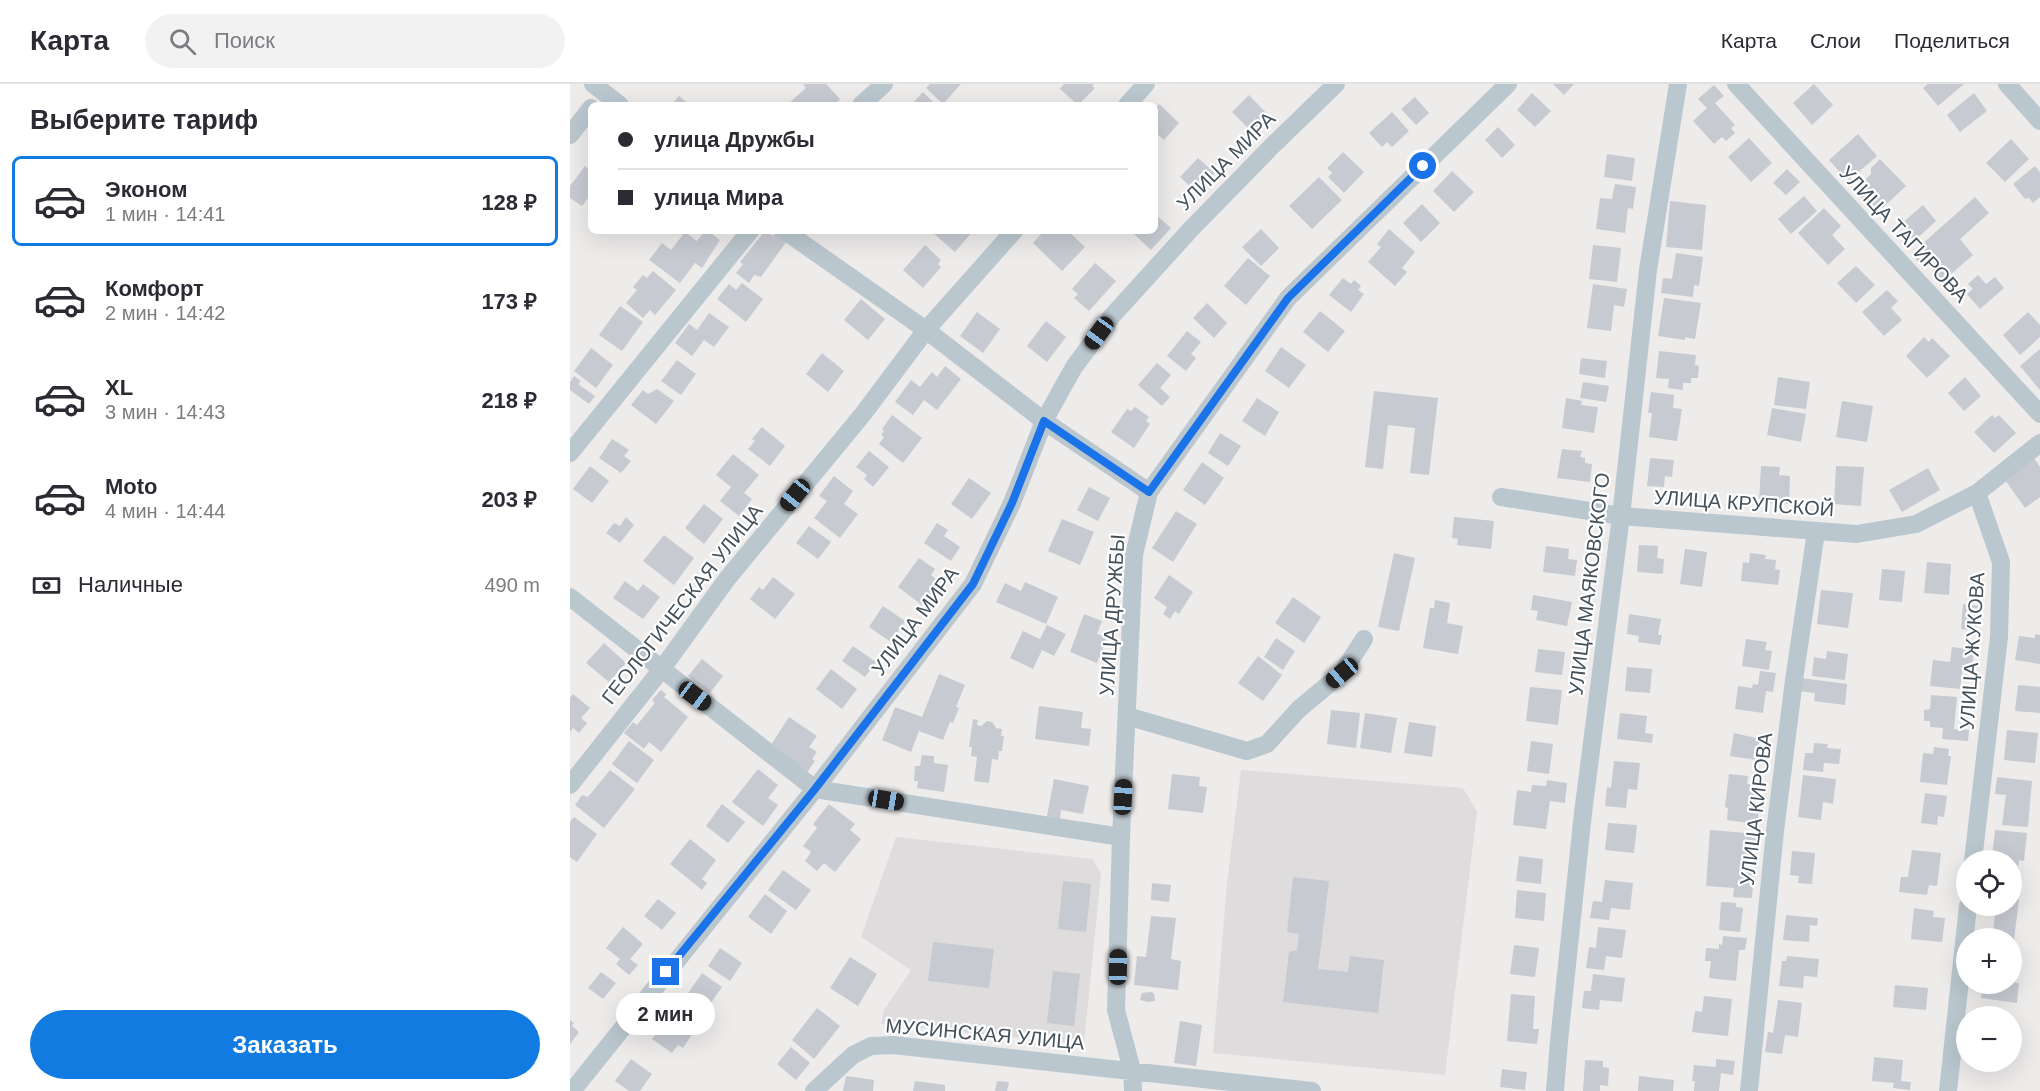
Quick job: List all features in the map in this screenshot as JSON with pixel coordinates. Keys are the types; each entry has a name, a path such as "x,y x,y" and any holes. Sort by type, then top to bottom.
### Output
{"street":[{"path":"864,102 884,84"},
{"path":"1130,102 1146,84"},
{"name":"УЛИЦА МИРА","path":"572,1091 815,789 973,584 1012,503 1044,421 1074,367 1112,316 1191,229 1336,84"},
{"name":"УЛИЦА ДРУЖБЫ","path":"1133,1091 1132,1070 1116,1010 1121,837 1134,555 1149,492 1288,298 1508,84"},
{"name":"УЛИЦА МАЯКОВСКОГО","path":"1555,1091 1558,1041 1583,813 1648,270 1678,84"},
{"name":"УЛИЦА ТАГИРОВА","path":"1736,84 2040,414"},
{"path":"2007,84 2040,121"},
{"path":"598,95 613,102"},
{"path":"570,135 588,109"},
{"path":"570,453 748,234"},
{"path":"789,234 926,330 1044,421 1149,492"},
{"name":"ГЕОЛОГИЧЕСКАЯ УЛИЦА","path":"570,785 661,670 727,579 863,414 926,330 1011,234"},
{"path":"1977,493 2040,443"},
{"name":"УЛИЦА КРУПСКОЙ","path":"1501,497 1620,516 1857,534 1916,524 1977,493"},
{"name":"УЛИЦА ЖУКОВА","path":"1974,850 1999,637 2001,562 1977,493"},
{"name":"УЛИЦА КИРОВА","path":"1749,1091 1775,831 1816,532"},
{"path":"570,597 815,789 1121,837"},
{"path":"1126,716 1247,751 1267,744 1299,709 1342,673 1364,639"},
{"path":"1948,1091 1967,916"},
{"name":"МУСИНСКАЯ УЛИЦА","path":"814,1091 853,1055 871,1046 893,1045 1312,1091"}],"shaded area":[{"path":"1241,770 1463,788 1477,812 1445,1075 1213,1053 1227,883"},
{"path":"896,837 1093,859 1101,874 1084,1044 881,1024 884,1010 911,970 861,937"}],"building":[{"path":"803,84 826,84 840,99 837,102 790,102 806,88"},
{"path":"930,84 961,84 945,102 941,102 926,88"},
{"path":"1064,84 1094,84 1092,86 1095,88 1081,102 1075,102 1060,89"},
{"path":"1553,84 1574,84 1564,95"},
{"path":"1814,84 1833,105 1812,125 1793,103"},
{"path":"1928,84 1964,84 1938,106 1923,88"},
{"path":"1714,85 1724,96 1715,103 1735,125 1731,128 1735,133 1726,141 1722,137 1714,144 1693,121 1707,108 1698,99"},
{"path":"923,92 933,102 914,102"},
{"path":"1532,93 1551,111 1535,127 1517,110"},
{"path":"1974,93 1987,111 1960,132 1947,115"},
{"path":"1249,95 1270,117 1254,134 1232,112"},
{"path":"679,96 686,102 674,102"},
{"path":"1415,97 1429,113 1416,125 1401,109"},
{"path":"1158,105 1179,123 1164,140 1158,135"},
{"path":"1392,112 1409,131 1392,147 1387,142 1382,147 1369,133"},
{"path":"1498,127 1515,145 1502,158 1485,140"},
{"path":"1858,134 1877,156 1848,181 1829,160"},
{"path":"1749,138 1772,163 1751,182 1728,157"},
{"path":"2011,139 2029,159 2005,182 1986,163"},
{"path":"1343,152 1364,172 1344,193 1328,177 1332,173 1327,168"},
{"path":"1607,154 1635,158 1632,181 1604,177"},
{"path":"1198,158 1215,173 1197,193 1180,177"},
{"path":"1880,159 1906,186 1876,214 1854,190 1871,174 1871,168"},
{"path":"585,166 588,168 588,198 582,206 570,198 570,186"},
{"path":"2035,166 2040,172 2040,197 2033,203 2029,198 2025,199 2013,184"},
{"path":"1787,169 1800,182 1786,195 1773,183"},
{"path":"1452,171 1474,192 1454,212 1433,191"},
{"path":"1319,177 1342,200 1312,229 1289,206"},
{"path":"1615,184 1636,187 1633,209 1628,208 1625,233 1596,229 1600,198 1612,199"},
{"path":"1804,196 1817,211 1791,234 1778,219"},
{"path":"1975,197 1989,213 1960,239 1973,255 1943,281 1928,265 1923,267 1911,254"},
{"path":"1670,201 1706,205 1702,250 1666,247"},
{"path":"1422,204 1440,223 1421,242 1403,223"},
{"path":"1923,205 1936,221 1914,241 1900,225"},
{"path":"1824,208 1841,226 1832,235 1845,249 1828,265 1798,233"},
{"path":"1158,217 1171,228 1151,250 1134,234 1158,234"},
{"path":"1261,229 1279,248 1261,266 1242,247"},
{"path":"1389,229 1415,252 1402,268 1407,272 1395,286 1368,262 1381,247 1377,244"},
{"path":"683,234 688,234 697,241 702,234 712,234 720,240 702,268 695,263 680,283 649,260 662,243 671,250"},
{"path":"763,234 773,236 782,234 789,238 761,277 754,275 749,283 736,273 743,264 740,262"},
{"path":"934,234 970,234 955,252"},
{"path":"1041,234 1071,234 1085,247 1062,271 1033,243"},
{"path":"925,245 941,260 938,264 941,267 923,288 903,270"},
{"path":"1593,245 1621,248 1617,282 1589,279"},
{"path":"1676,253 1703,257 1699,286 1694,285 1693,297 1661,293 1663,278 1672,279"},
{"path":"1248,258 1270,276 1246,305 1224,286"},
{"path":"1095,263 1116,281 1089,311 1074,298 1078,294 1072,289"},
{"path":"1856,266 1875,285 1856,303 1837,283"},
{"path":"653,271 676,290 655,315 650,310 643,318 626,303 637,290 633,287 643,275 647,278"},
{"path":"1978,275 1986,284 1995,277 2004,288 1980,309 1967,294 1973,289 1968,284"},
{"path":"1343,278 1351,284 1354,280 1361,286 1358,290 1364,294 1351,312 1329,295"},
{"path":"742,283 763,299 746,322 717,299 729,284 736,290"},
{"path":"1593,284 1627,289 1624,307 1614,305 1611,331 1587,328"},
{"path":"1887,290 1898,301 1891,308 1902,320 1884,336 1862,312"},
{"path":"1664,298 1701,303 1695,339 1685,337 1685,340 1658,336"},
{"path":"861,299 885,319 868,340 844,320"},
{"path":"1207,303 1227,323 1214,338 1193,318"},
{"path":"620,306 643,322 622,351 599,335"},
{"path":"1320,311 1345,331 1328,352 1303,332"},
{"path":"977,312 1000,329 983,353 960,336"},
{"path":"2028,312 2040,325 2040,337 2020,355 2003,335"},
{"path":"709,313 729,327 714,347 704,340 692,356 675,343 689,324 697,330"},
{"path":"1046,321 1066,337 1047,362 1027,346"},
{"path":"1187,331 1201,342 1191,354 1196,358 1186,371 1167,356"},
{"path":"1924,337 1929,342 1932,338 1950,356 1927,378 1906,356"},
{"path":"1281,347 1306,365 1289,388 1265,371"},
{"path":"591,348 613,365 596,388 574,371"},
{"path":"2040,349 2040,390 2020,366"},
{"path":"1659,351 1696,355 1695,365 1699,366 1698,378 1691,378 1691,383 1683,383 1683,390 1668,388 1669,379 1656,378"},
{"path":"822,353 844,371 828,392 806,374"},
{"path":"1581,358 1607,361 1605,378 1579,374"},
{"path":"677,360 696,374 681,395 661,381"},
{"path":"1157,363 1171,375 1160,388 1170,397 1162,406 1138,385"},
{"path":"945,366 961,379 937,410 924,400 913,415 895,402 911,380 920,387 932,372 937,377"},
{"path":"574,376 581,381 578,384 595,396 589,404 570,390 570,382"},
{"path":"1778,377 1810,382 1806,409 1774,405"},
{"path":"1965,377 1981,396 1964,411 1948,393"},
{"path":"1583,382 1609,386 1606,402 1580,398"},
{"path":"657,389 674,401 656,424 631,405 643,390 648,394"},
{"path":"1374,391 1438,398 1429,475 1410,473 1415,428 1388,425 1383,469 1365,467"},
{"path":"1651,392 1674,395 1673,408 1682,409 1677,441 1649,437 1652,413 1648,413"},
{"path":"1257,398 1279,412 1265,436 1242,421"},
{"path":"1566,398 1582,401 1581,405 1598,407 1594,433 1562,428"},
{"path":"1842,401 1873,406 1867,442 1836,437"},
{"path":"1135,407 1149,417 1146,421 1150,424 1134,448 1111,432 1127,409 1131,411"},
{"path":"1772,408 1806,414 1801,442 1767,435"},
{"path":"892,415 922,438 903,463 879,444 884,437 881,435 884,431 882,429"},
{"path":"1992,415 1995,418 1999,415 2016,433 1994,453 1974,432"},
{"path":"762,427 785,446 770,466 748,449 755,441 752,439"},
{"path":"1220,433 1241,446 1228,466 1208,453"},
{"path":"612,439 629,450 624,456 631,461 621,473 599,458"},
{"path":"1562,449 1582,451 1580,457 1585,458 1585,463 1592,464 1590,482 1557,478"},
{"path":"869,451 889,467 873,487 864,479 867,475 856,467"},
{"path":"733,454 759,475 744,493 752,499 739,516 720,501 731,487 716,475"},
{"path":"1650,458 1674,460 1672,477 1665,476 1664,487 1647,486"},
{"path":"2034,458 2040,467 2040,497 2025,508 2005,480"},
{"path":"1202,462 1224,478 1205,505 1183,490"},
{"path":"590,466 609,481 592,503 573,489"},
{"path":"1761,466 1780,467 1779,475 1790,476 1789,504 1759,502"},
{"path":"1836,466 1864,467 1861,506 1834,504"},
{"path":"1928,468 1940,490 1902,512 1889,490"},
{"path":"834,476 853,491 844,504 858,514 840,538 814,518 827,501 819,496"},
{"path":"969,478 991,493 972,519 951,504"},
{"path":"1089,487 1110,498 1098,521 1077,510"},
{"path":"704,504 723,519 704,544 685,528"},
{"path":"1176,511 1197,524 1173,562 1152,548"},
{"path":"626,517 634,525 620,543 606,533 614,523 620,526"},
{"path":"1454,517 1494,521 1491,549 1457,545 1458,539 1452,538"},
{"path":"1062,519 1094,532 1080,565 1048,551"},
{"path":"937,523 948,530 944,536 960,547 951,561 924,543"},
{"path":"809,526 831,542 818,559 796,543"},
{"path":"664,535 694,558 674,585 643,561"},
{"path":"1639,545 1658,546 1657,558 1664,559 1663,574 1637,572"},
{"path":"1546,546 1569,549 1568,559 1577,560 1575,576 1543,572"},
{"path":"1685,549 1707,552 1702,587 1680,584"},
{"path":"1394,553 1415,558 1399,631 1378,627"},
{"path":"1750,553 1766,555 1765,559 1776,560 1775,569 1780,570 1778,585 1741,581 1743,562 1749,563"},
{"path":"919,558 935,569 931,575 940,582 923,606 898,587"},
{"path":"1927,562 1951,564 1949,595 1924,593"},
{"path":"1882,569 1905,571 1902,602 1879,600"},
{"path":"1169,575 1193,592 1179,614 1175,611 1170,619 1163,614 1167,607 1154,598"},
{"path":"773,577 795,594 775,619 750,599 759,587 763,590"},
{"path":"625,581 638,591 643,584 660,597 643,619 613,598"},
{"path":"1025,582 1058,597 1046,624 996,602 1005,583 1021,591"},
{"path":"1821,590 1853,593 1848,628 1817,624"},
{"path":"1533,595 1572,602 1567,626 1536,620 1538,611 1531,610"},
{"path":"1293,597 1321,617 1304,643 1275,623"},
{"path":"1435,600 1450,603 1447,623 1463,626 1458,654 1423,648 1430,608 1434,608"},
{"path":"1963,604 1979,606 1976,631 1961,629"},
{"path":"883,606 905,621 891,642 869,627"},
{"path":"1084,614 1102,621 1097,634 1107,637 1097,663 1070,652"},
{"path":"1629,614 1661,619 1658,635 1662,635 1660,645 1638,642 1639,636 1627,634"},
{"path":"1047,625 1066,634 1054,656 1042,650 1033,669 1010,658 1023,631 1040,639"},
{"path":"2035,634 2040,635 2040,664 2015,660 2019,636 2035,638"},
{"path":"1276,638 1295,651 1283,670 1264,657"},
{"path":"1746,639 1767,642 1765,650 1772,651 1769,670 1742,666"},
{"path":"604,643 626,663 609,682 586,663"},
{"path":"853,646 876,662 865,677 842,661"},
{"path":"1952,647 1974,650 1972,667 1963,666 1960,689 1930,686 1933,660 1950,662"},
{"path":"1538,649 1565,652 1562,675 1535,672"},
{"path":"1827,651 1848,654 1845,680 1812,676 1814,657 1826,659"},
{"path":"1258,656 1282,675 1263,701 1238,683"},
{"path":"702,659 723,676 710,693 688,676"},
{"path":"1627,667 1652,669 1650,693 1625,691"},
{"path":"831,669 857,689 842,709 816,689"},
{"path":"1760,671 1776,673 1773,692 1766,691 1763,713 1735,709 1738,686 1752,688 1753,684 1758,685"},
{"path":"939,674 965,685 956,707 959,708 953,723 950,722 943,740 919,731 911,752 882,740 895,707 922,717"},
{"path":"1801,678 1847,684 1845,705 1814,701 1815,693 1799,691"},
{"path":"2018,685 2040,687 2040,713 2015,711"},
{"path":"1530,687 1562,690 1558,725 1526,721"},
{"path":"661,690 666,694 664,697 688,717 661,752 649,742 644,749 624,733 633,722 637,725 655,703 652,700"},
{"path":"573,694 590,708 581,718 587,723 579,733 573,728 570,732 570,698"},
{"path":"1931,695 1957,697 1954,729 1969,730 1968,741 1942,739 1943,728 1930,727 1930,721 1924,721 1924,710 1930,709"},
{"path":"1039,706 1083,712 1081,728 1091,729 1089,746 1035,739"},
{"path":"1331,710 1360,713 1356,748 1327,744"},
{"path":"1365,713 1397,718 1391,753 1360,748"},
{"path":"1620,713 1647,716 1645,733 1653,734 1652,743 1617,739"},
{"path":"789,717 817,736 809,747 817,752 812,759 815,761 806,774 769,748"},
{"path":"973,719 978,720 977,725 981,726 987,721 992,722 996,728 1002,729 1001,736 1004,736 998,760 992,759 989,783 974,781 977,757 971,756 972,747 969,747"},
{"path":"1409,722 1436,726 1432,757 1404,753"},
{"path":"2007,730 2038,733 2035,763 2004,760"},
{"path":"1734,733 1760,739 1757,760 1730,756"},
{"path":"629,741 654,760 637,783 612,764"},
{"path":"1531,741 1553,744 1549,774 1527,771"},
{"path":"1814,743 1828,744 1827,748 1841,749 1839,764 1824,763 1823,772 1803,770 1805,753 1813,753"},
{"path":"1934,747 1949,749 1948,756 1951,756 1947,785 1920,782 1923,753 1933,754"},
{"path":"922,755 934,756 934,763 948,765 944,792 917,788 918,781 914,781 915,766 920,766"},
{"path":"1614,761 1640,763 1637,790 1628,789 1626,808 1605,806 1607,787 1611,788"},
{"path":"758,769 778,785 768,798 778,805 763,826 732,802"},
{"path":"610,770 635,789 604,828 575,805 582,795 588,797"},
{"path":"1172,774 1200,777 1199,786 1207,787 1203,813 1168,809"},
{"path":"1729,774 1748,776 1747,784 1755,785 1752,811 1759,812 1757,824 1727,820 1728,808 1725,807"},
{"path":"1803,775 1836,779 1833,804 1823,802 1821,820 1798,817"},
{"path":"1997,777 2032,781 2028,827 2002,825 2006,795 1995,794"},
{"path":"1054,779 1089,786 1083,814 1061,810 1060,819 1047,816"},
{"path":"1547,780 1567,783 1565,803 1550,801 1546,829 1513,825 1517,790 1531,792 1532,785 1546,786"},
{"path":"1925,793 1947,796 1944,817 1938,816 1937,825 1921,823"},
{"path":"722,804 745,822 728,843 706,826"},
{"path":"829,804 855,824 850,830 861,839 835,872 824,863 817,871 805,861 811,852 803,846 817,828 813,824"},
{"path":"574,817 597,834 577,862 570,857 570,822"},
{"path":"1608,823 1637,825 1634,853 1605,850"},
{"path":"1710,830 1758,834 1757,852 1749,851 1747,868 1754,869 1752,898 1733,897 1734,888 1706,886"},
{"path":"1995,830 2027,833 2024,861 2022,861 2022,850 1993,850"},
{"path":"690,839 716,860 702,879 707,883 702,890 670,864"},
{"path":"1912,850 1941,853 1937,886 1929,885 1927,895 1899,892 1901,877 1908,877"},
{"path":"1792,851 1815,853 1812,884 1798,883 1799,876 1790,875"},
{"path":"1519,856 1543,859 1541,884 1516,881"},
{"path":"783,870 811,890 796,910 768,890"},
{"path":"1293,877 1329,881 1318,969 1348,972 1350,956 1384,960 1378,1013 1283,1002 1289,952 1297,950 1299,934 1287,932"},
{"path":"1605,880 1633,883 1630,910 1611,908 1609,920 1590,918 1593,901 1602,902"},
{"path":"1063,881 1091,884 1086,932 1058,929"},
{"path":"1152,883 1171,885 1169,902 1151,900"},
{"path":"1517,890 1546,893 1544,921 1515,918"},
{"path":"765,894 787,911 771,934 748,917"},
{"path":"658,899 676,913 662,930 644,916"},
{"path":"1721,902 1736,903 1736,907 1743,908 1740,932 1719,930"},
{"path":"1914,908 1934,911 1933,917 1945,918 1942,942 1911,939"},
{"path":"1786,915 1818,918 1817,926 1810,925 1809,942 1783,940"},
{"path":"1151,916 1176,918 1171,959 1181,961 1178,990 1134,985 1137,956 1146,957"},
{"path":"1995,916 2017,916 2015,928 1993,928"},
{"path":"623,927 643,944 630,959 638,965 629,975 616,964 620,959 606,948"},
{"path":"1598,927 1626,930 1622,958 1606,956 1604,970 1586,968 1589,947 1596,948"},
{"path":"1723,936 1747,938 1745,950 1739,950 1736,981 1709,978 1711,961 1705,961 1706,948 1719,949"},
{"path":"933,942 994,949 989,988 928,981"},
{"path":"1514,945 1539,948 1535,977 1510,974"},
{"path":"720,948 742,963 730,981 708,966"},
{"path":"1787,956 1819,959 1817,977 1804,976 1803,988 1779,986 1782,961 1786,961"},
{"path":"850,957 877,974 858,1006 830,988"},
{"path":"1053,971 1080,974 1074,1026 1047,1023"},
{"path":"601,972 616,983 603,999 588,988"},
{"path":"702,973 722,987 706,1010 686,996"},
{"path":"1593,974 1625,978 1622,1002 1600,1000 1599,1010 1582,1008 1584,991 1591,991"},
{"path":"1895,985 1928,988 1926,1010 1893,1007"},
{"path":"1142,993 1154,993 1155,1001 1140,1000"},
{"path":"1511,994 1535,996 1533,1029 1539,1029 1537,1044 1507,1041"},
{"path":"1981,994 2018,994 2017,1003 1981,998"},
{"path":"1704,996 1732,999 1728,1036 1692,1032 1695,1011 1702,1012"},
{"path":"1778,1000 1802,1003 1798,1037 1785,1035 1782,1054 1765,1052 1768,1032 1773,1033"},
{"path":"817,1008 840,1026 814,1059 792,1040"},
{"path":"669,1016 693,1033 683,1048 678,1045 672,1053 652,1039"},
{"path":"570,1020 574,1023 572,1026 579,1032 570,1044"},
{"path":"1180,1021 1202,1025 1196,1066 1174,1063"},
{"path":"791,1047 810,1063 796,1080 777,1064"},
{"path":"1874,1057 1903,1060 1901,1081 1911,1082 1910,1090 1893,1088 1894,1083 1872,1081"},
{"path":"631,1059 652,1074 640,1091 629,1091 615,1081"},
{"path":"1716,1059 1735,1061 1733,1075 1721,1073 1719,1091 1694,1091 1695,1081 1692,1081 1694,1065 1716,1067"},
{"path":"1585,1060 1603,1061 1603,1067 1609,1068 1608,1086 1600,1085 1600,1091 1583,1091"},
{"path":"1502,1069 1527,1072 1525,1090 1500,1087"},
{"path":"846,1076 874,1080 873,1091 843,1091"},
{"path":"1639,1076 1674,1080 1673,1091 1638,1091"},
{"path":"915,1081 945,1085 945,1091 913,1091"},
{"path":"997,1081 1009,1082 1007,1091 995,1091"}],"route":[{"path":"666,972 815,789 973,584 1012,503 1044,421 1149,492 1288,298 1423,166"}]}
